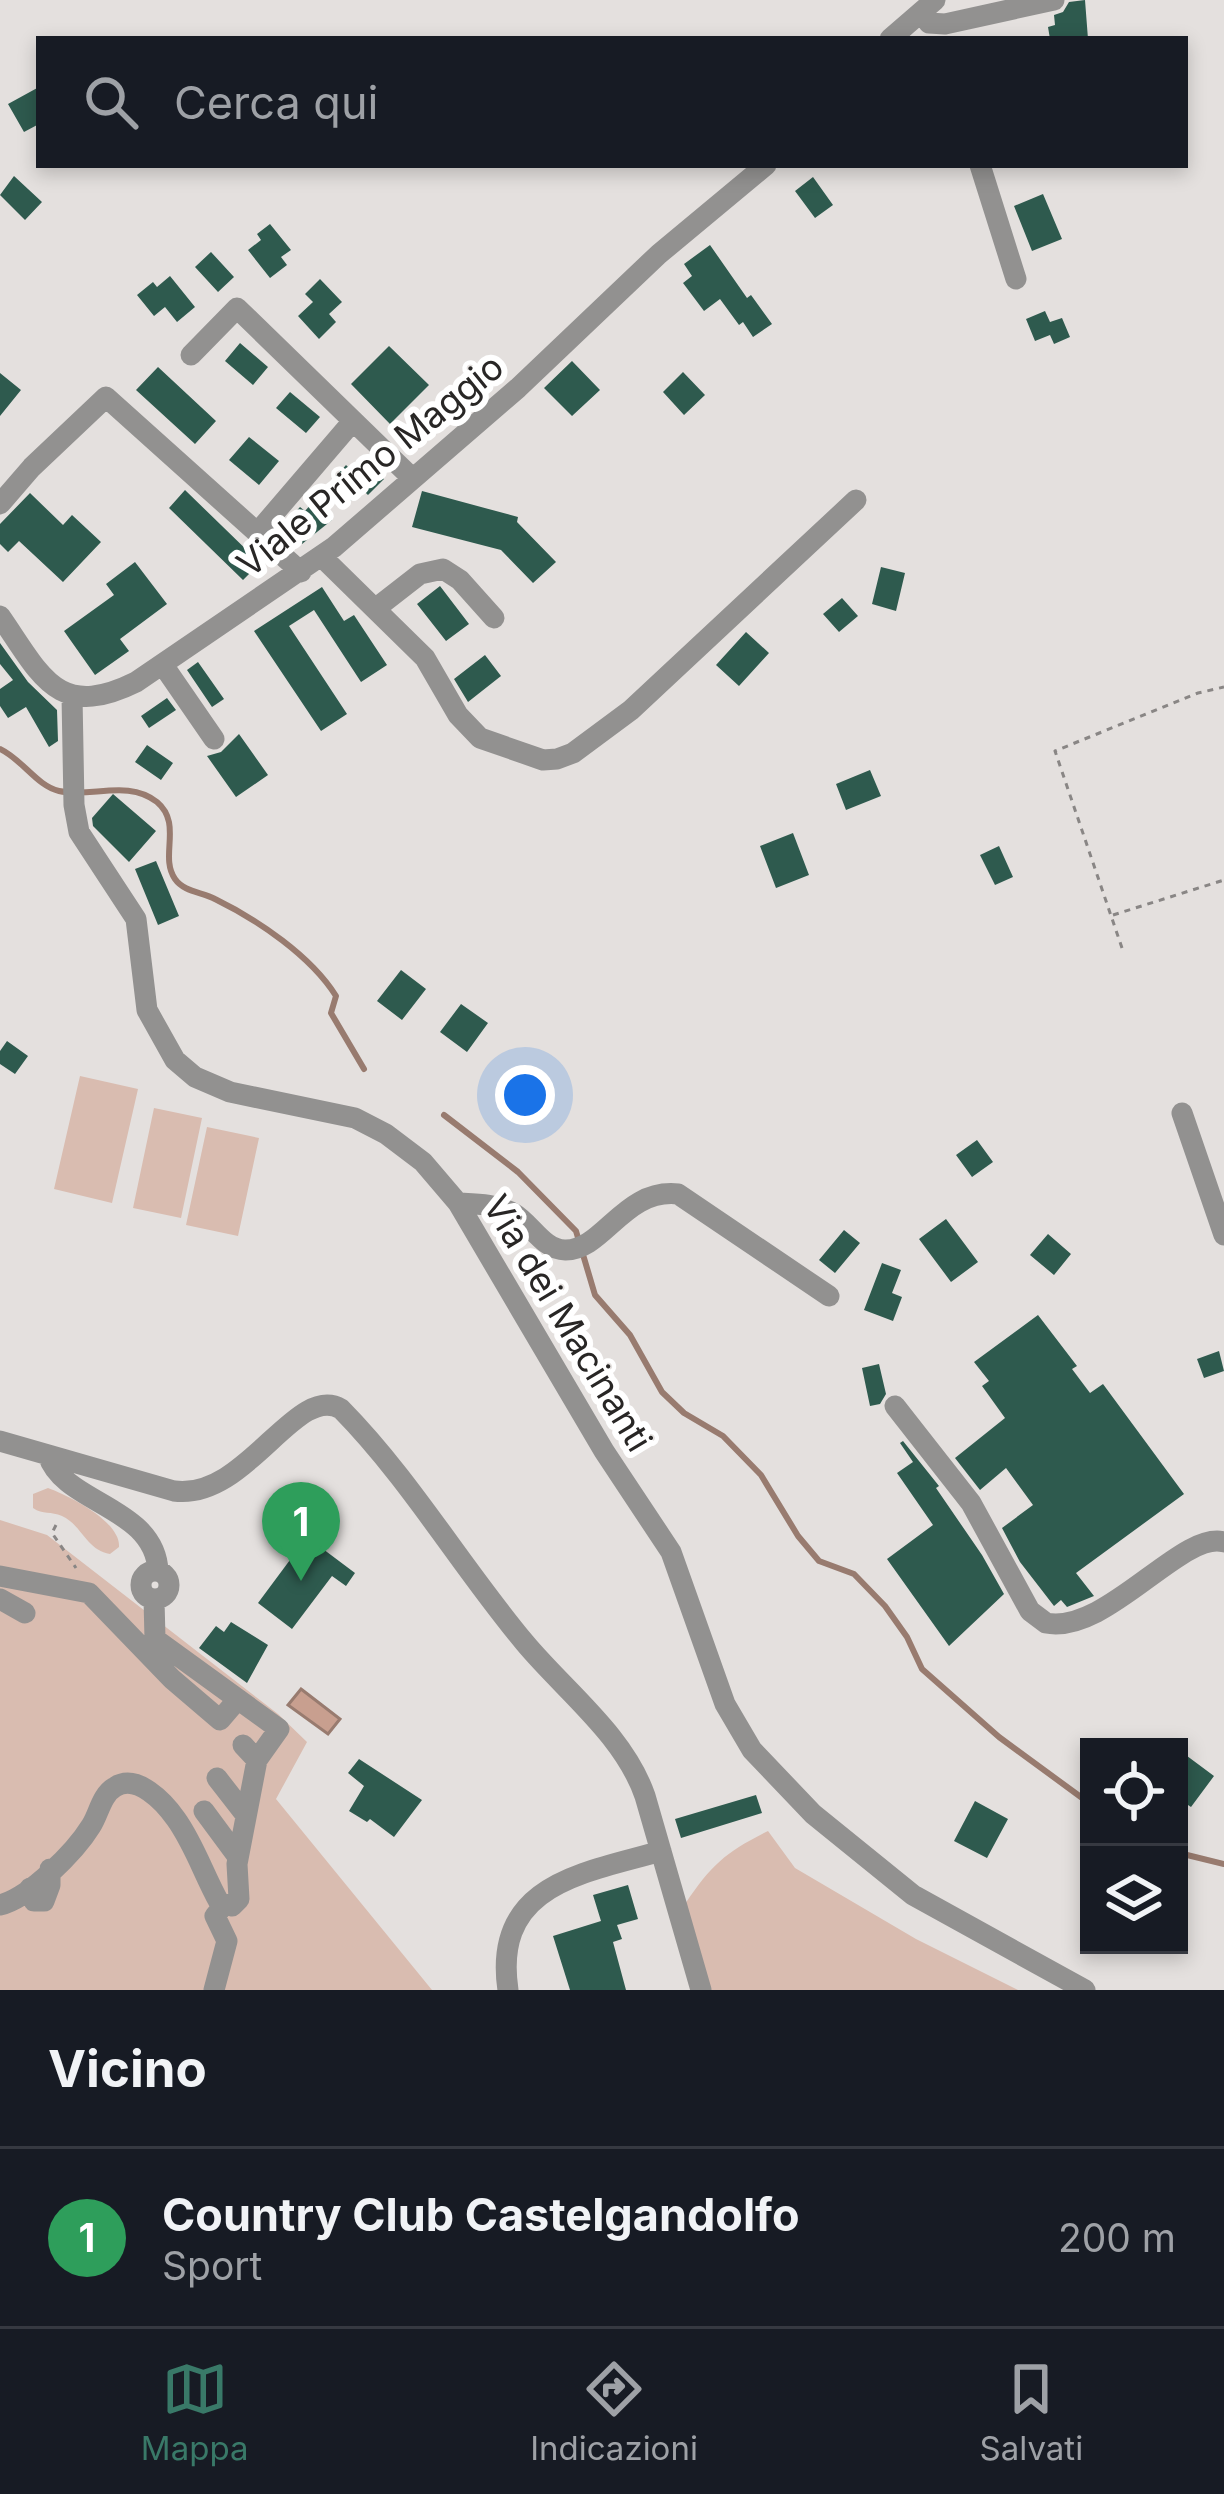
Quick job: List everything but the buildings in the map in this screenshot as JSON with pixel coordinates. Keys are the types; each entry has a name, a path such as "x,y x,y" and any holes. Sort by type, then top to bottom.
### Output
{"street":[{"path":"896,36 930,19 956,22 1054,0"},
{"name":"Viale Primo Maggio","path":"72,696 110,694 322,557 518,388 658,254 762,168"},
{"path":"981,168 1016,279"},
{"path":"190,355 237,308 411,477"},
{"path":"0,504 106,398 301,572"},
{"path":"258,532 353,421"},
{"path":"322,557 425,658 458,715 480,738 543,760 557,759 573,753 631,710 856,500"},
{"path":"375,609 420,574 443,569 460,580 494,618"},
{"path":"0,616 47,682 72,696"},
{"path":"163,664 214,739"},
{"name":"Via dei Macinanti","path":"72,696 75,791 84,845 136,919 147,1010 175,1060 195,1077 230,1092 331,1110 377,1128 423,1162 458,1203 604,1451 671,1552 725,1704 752,1750 813,1814 913,1895 1085,1990"},
{"path":"1182,1113 1224,1234"},
{"path":"458,1203 500,1208 522,1220 551,1247 582,1246 645,1199 678,1194 829,1296"},
{"path":"0,1441 166,1489 196,1492 236,1473 308,1407 335,1405 525,1643 622,1754 642,1786 701,1990"},
{"path":"895,1406 971,1503 1030,1611 1046,1623 1074,1622 1146,1581 1201,1542 1224,1541"},
{"path":"48,1455 58,1474 121,1513 152,1549 158,1571 169,1585 166,1594 154,1599 155,1639 279,1729 250,1753 256,1782 238,1857 239,1899 232,1906 223,1906"},
{"path":"0,1576 80,1588 220,1720 238,1699"},
{"path":"0,1599 25,1613"},
{"path":"217,1778 245,1814"},
{"path":"11,1904 85,1836 109,1792 127,1784 150,1792 175,1816 223,1906"},
{"path":"204,1810 238,1857"},
{"path":"508,1990 512,1941 534,1898 562,1880 662,1851"},
{"path":"214,1990 227,1941 215,1916 223,1906"}],"path":[{"path":"1122,948 1055,751 1224,686"},
{"path":"1111,916 1224,880"},
{"path":"56,1525 52,1533 82,1577 80,1588"}],"shaded area":[{"path":"80,1076 138,1089 112,1203 54,1189"},
{"path":"154,1108 202,1118 181,1218 133,1208"},
{"path":"207,1127 259,1138 238,1236 186,1225"},
{"path":"48,1488 103,1519 119,1547 110,1554 102,1552 69,1520 33,1508 33,1494"},
{"path":"0,1520 47,1535 278,1714 307,1742 276,1799 432,1990 0,1990"},
{"path":"301,1689 340,1719 328,1734 288,1705"},
{"path":"768,1831 795,1868 916,1939 1018,1990 710,1990 685,1904 721,1860"}],"waterway":[{"path":"0,749 59,791 122,790 157,802 169,820 169,860 175,879 249,917 313,967 336,996 331,1013 364,1069"},
{"path":"444,1115 518,1172 576,1231 595,1295 630,1335 662,1392 684,1413 723,1436 761,1475 819,1561 854,1574 885,1606 922,1669 999,1737 1080,1796"},
{"path":"1188,1855 1224,1864"}],"place":[{"name":"Country Club Castelgandolfo","path":"301,1581"}]}
